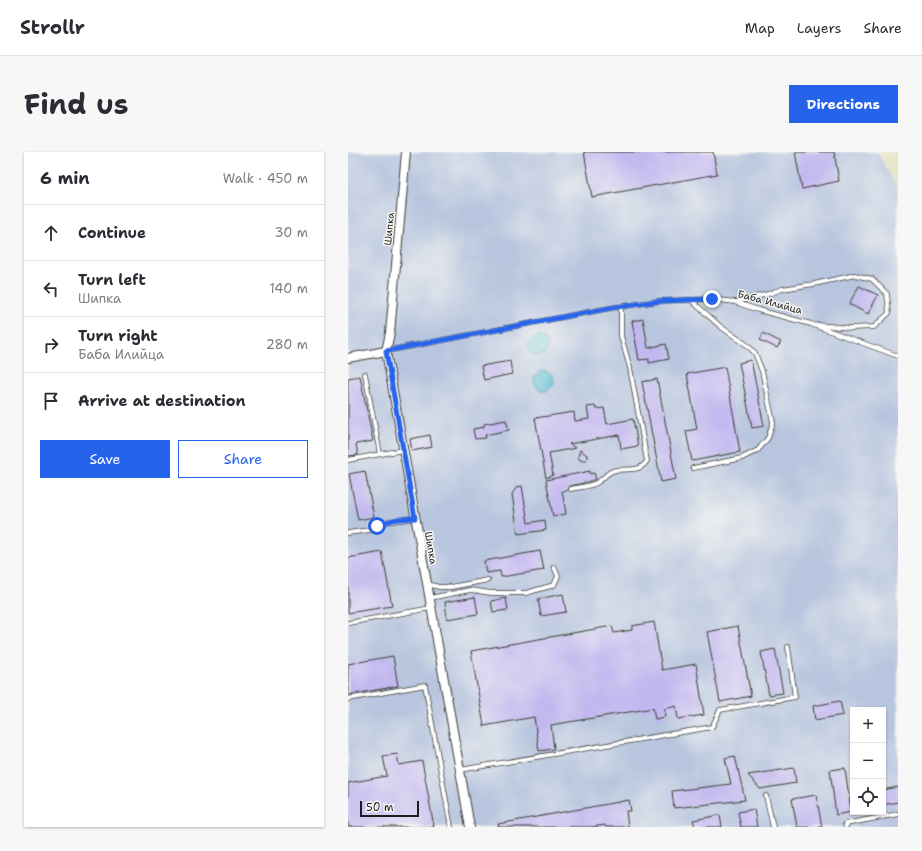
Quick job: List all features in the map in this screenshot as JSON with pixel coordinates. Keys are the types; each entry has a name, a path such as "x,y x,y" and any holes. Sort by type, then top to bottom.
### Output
{"street":[{"name":"Шипка","path":"406,152 390,333 386,351 470,827"},
{"name":"Баба Илийца","path":"348,358 386,351"}],"lane":[{"path":"735,302 782,289 855,275 872,279 887,294 889,313 874,327 850,328 811,324"},
{"name":"Баба Илийца","path":"386,351 621,307 659,301 712,299 735,302 758,310 811,324 898,356"},
{"path":"691,300 721,327 747,345 755,353 762,371 773,422 768,438 758,450 742,458 693,468"},
{"path":"571,489 596,483 608,473 615,470 638,469 644,466 647,461 630,368 621,336 621,307"},
{"path":"365,374 380,454"},
{"path":"348,460 403,450"},
{"path":"348,533 370,530 385,522 415,518"},
{"path":"429,598 470,590 491,593 526,593 554,585 558,576 554,567"},
{"path":"427,583 439,587 451,587 488,580"},
{"path":"348,623 431,608"},
{"path":"460,770 712,727 720,710 795,697 788,647"},
{"path":"348,700 425,685 451,827"},
{"path":"766,796 773,827"},
{"path":"846,827 845,824 898,814"}],"shaded area":[{"path":"348,152 877,152 898,188 898,827 348,827"}],"water":[{"path":"534,336 542,336 548,342 548,350 542,356 534,356 528,350 528,342"},
{"path":"544,371 551,374 554,381 551,388 544,391 537,388 534,381 537,374"}],"building":[{"path":"584,152 713,152 717,174 592,197"},
{"path":"795,152 834,152 839,181 802,189"},
{"path":"859,286 878,295 868,314 849,304"},
{"path":"643,319 648,348 666,344 669,359 649,363 649,359 639,360 632,321"},
{"path":"763,333 781,342 777,348 760,340"},
{"path":"751,360 764,426 752,428 739,363"},
{"path":"510,361 512,374 484,380 481,366"},
{"path":"725,367 740,452 692,461 686,431 697,429 687,374"},
{"path":"360,376 373,441 356,444 358,455 348,456 348,378"},
{"path":"657,379 676,479 661,482 642,382"},
{"path":"595,406 596,409 604,408 607,424 633,419 638,446 621,449 619,435 569,444 576,448 549,453 553,475 546,478 535,418 574,412 575,421 589,419 587,407"},
{"path":"506,420 509,430 485,435 486,438 475,439 473,429 484,427 484,424"},
{"path":"430,435 432,447 412,451 410,439"},
{"path":"580,450 587,455 587,458 584,461 580,460 578,457"},
{"path":"365,471 374,517 358,520 349,474"},
{"path":"590,471 590,474 594,473 596,479 570,486 568,487 568,490 562,491 566,514 553,516 546,480"},
{"path":"522,486 528,523 545,520 546,530 518,534 512,494 517,487"},
{"path":"540,551 544,570 501,577 500,571 486,573 484,561"},
{"path":"382,552 392,606 348,613 348,558"},
{"path":"563,594 566,612 541,616 538,599"},
{"path":"475,597 478,614 447,619 445,602"},
{"path":"506,598 508,610 493,612 491,601"},
{"path":"654,622 662,670 696,664 704,715 678,719 676,706 664,709 665,717 655,719 653,708 551,725 554,749 539,751 534,717 484,726 471,651 612,626 614,633 632,630 632,626"},
{"path":"738,626 751,696 720,702 707,632"},
{"path":"775,649 783,693 769,695 761,652"},
{"path":"393,656 398,686 348,695 348,664"},
{"path":"840,701 843,715 815,720 813,706"},
{"path":"397,754 399,765 422,761 434,827 348,827 348,783 387,776 383,756"},
{"path":"735,756 745,800 674,808 672,791 731,784 725,758"},
{"path":"794,768 796,783 760,789 748,775"},
{"path":"845,768 850,812 836,815 830,770"},
{"path":"898,787 898,802 886,804 886,789"},
{"path":"816,795 822,827 797,827 792,799"},
{"path":"629,800 631,811 626,811 628,827 606,827 605,825 591,827 499,827 498,824"},
{"path":"754,809 757,827 741,827 738,812"},
{"path":"720,815 722,827 695,827 693,820"}],"route":[{"path":"377,526 394,520 415,518 386,351 610,308 659,301 712,299"}]}
